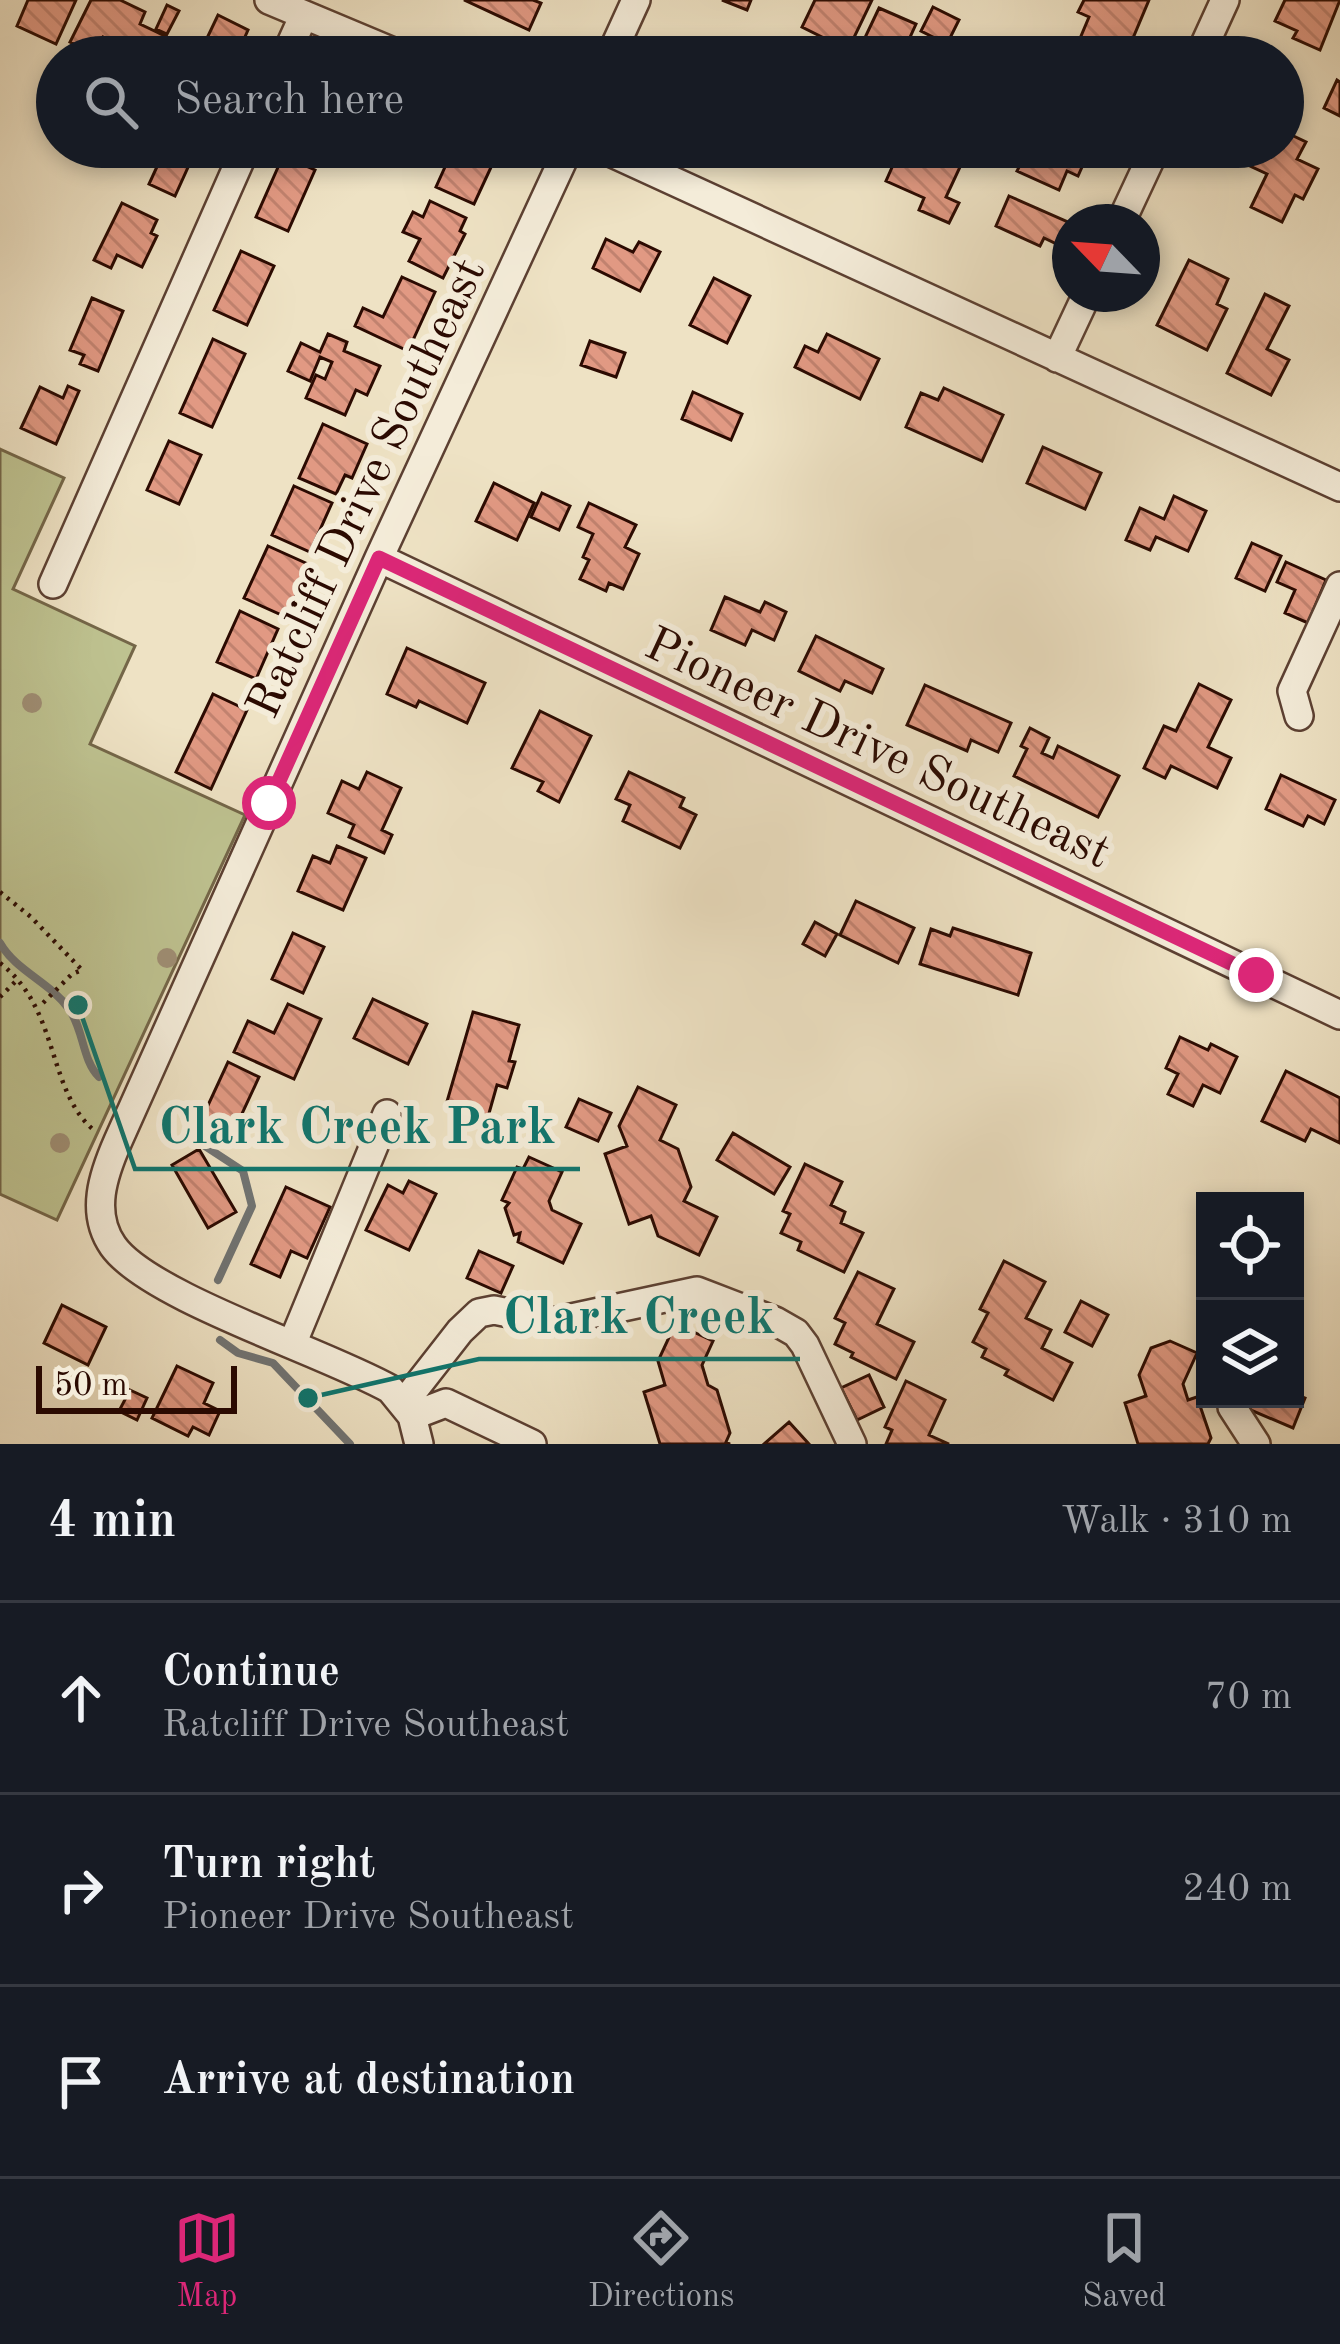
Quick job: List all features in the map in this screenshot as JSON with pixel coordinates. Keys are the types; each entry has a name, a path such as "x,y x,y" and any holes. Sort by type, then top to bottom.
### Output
{"street":[{"path":"269,0 353,36"},
{"path":"620,36 636,0"},
{"path":"1208,36 1226,0"},
{"path":"295,36 304,16"},
{"path":"53,584 237,168"},
{"name":"Ratcliff Drive Southeast","path":"411,1422 390,1389 375,1380 184,1295 131,1265 112,1245 99,1204 110,1159 559,168"},
{"path":"645,168 1340,487"},
{"path":"1129,204 1146,168"},
{"path":"1057,358 1079,312"},
{"name":"Pioneer Drive Southeast","path":"379,558 1340,1015"},
{"path":"1299,716 1292,691 1340,586"},
{"path":"293,1342 387,1114"},
{"path":"411,1422 460,1331 479,1313 494,1310 553,1322 697,1291 796,1333 852,1444"},
{"path":"411,1422 446,1403 532,1444"},
{"path":"1233,1408 1256,1444"}],"path":[{"path":"0,892 82,970 39,1007"},
{"path":"0,963 39,1007 75,1106 97,1132"},
{"path":"0,997 18,979"}],"green space":[{"path":"0,449 64,478 13,589 135,646 90,744 245,815 57,1220 0,1194"}],"building":[{"path":"28,0 76,0 60,36 39,36 17,26"},
{"path":"91,0 120,0 145,12 140,24 165,36 73,36"},
{"path":"464,0 533,0 541,3 529,30"},
{"path":"722,0 751,0 747,10"},
{"path":"815,0 872,0 855,36 820,36 802,27"},
{"path":"1084,0 1149,0 1134,36 1081,36 1089,17 1078,12"},
{"path":"1285,0 1340,0 1320,50 1275,21"},
{"path":"167,5 179,11 167,34 156,29"},
{"path":"933,7 959,20 951,36 921,31"},
{"path":"879,8 916,24 911,36 866,36"},
{"path":"218,15 248,30 245,36 208,36"},
{"path":"1337,80 1340,82 1340,116 1324,108"},
{"path":"1304,162 1318,169 1303,199 1295,195 1282,222 1251,207 1267,174 1254,168 1304,168"},
{"path":"156,168 188,168 175,196 149,184"},
{"path":"278,168 315,170 288,231 256,217"},
{"path":"445,168 491,168 474,204 436,187"},
{"path":"892,168 960,168 946,197 959,203 949,223 919,210 924,198 886,181"},
{"path":"1082,168 1078,176 1067,171 1059,190 1017,171"},
{"path":"1009,196 1052,215 1052,242 1044,238 1040,246 996,226"},
{"path":"430,201 466,218 460,231 465,234 443,278 409,261 420,239 403,232 413,212 423,217"},
{"path":"122,203 157,220 151,233 157,236 142,267 117,255 111,268 94,260"},
{"path":"606,239 633,252 639,242 660,252 640,291 593,268"},
{"path":"241,251 274,266 247,325 214,310"},
{"path":"1189,260 1228,279 1217,304 1227,309 1207,350 1157,325"},
{"path":"402,277 435,292 408,351 355,326 363,308 383,317"},
{"path":"714,278 750,296 727,343 690,325"},
{"path":"1265,294 1289,306 1267,349 1289,360 1271,395 1227,373"},
{"path":"92,298 123,311 98,371 80,364 84,355 70,350"},
{"path":"328,334 347,342 344,351 380,366 367,395 356,390 345,415 306,398 316,375 325,379 332,362 320,357 310,381 288,371 301,343 320,352"},
{"path":"827,334 879,359 860,399 795,367 805,346 818,352"},
{"path":"213,339 245,354 212,427 180,413"},
{"path":"590,341 625,353 616,377 581,365"},
{"path":"68,386 79,391 56,444 21,428 40,387 63,398"},
{"path":"944,388 1003,415 982,461 906,427 921,393 938,400"},
{"path":"693,392 742,414 731,440 682,419"},
{"path":"323,424 367,444 352,478 345,475 336,494 299,478"},
{"path":"169,441 201,455 179,504 147,490"},
{"path":"1043,447 1101,473 1085,509 1027,483"},
{"path":"494,483 534,503 517,540 476,521"},
{"path":"294,486 332,503 310,552 272,535"},
{"path":"542,493 570,506 559,530 531,517"},
{"path":"1174,496 1206,511 1188,551 1156,537 1150,550 1126,540 1140,508 1164,519"},
{"path":"589,503 636,525 625,547 639,554 623,589 609,583 606,591 580,579 593,534 578,527"},
{"path":"1252,543 1281,556 1265,591 1236,578"},
{"path":"268,546 310,565 286,617 244,598"},
{"path":"1286,562 1326,580 1308,623 1285,613 1295,590 1277,582"},
{"path":"725,597 760,612 765,602 786,612 774,640 752,630 745,645 711,630"},
{"path":"240,611 278,629 256,679 217,662"},
{"path":"816,636 883,669 872,693 845,681 840,691 799,671"},
{"path":"407,648 485,683 467,723 419,701 416,707 387,694"},
{"path":"1199,684 1231,700 1208,747 1231,758 1217,788 1171,766 1165,778 1144,768 1164,726 1176,731"},
{"path":"925,685 1011,723 998,752 971,740 967,751 907,725"},
{"path":"213,694 247,710 211,789 176,772"},
{"path":"540,711 591,736 559,802 538,791 543,782 512,768"},
{"path":"1030,728 1049,738 1042,753 1053,758 1058,746 1119,776 1098,817 1014,776 1027,749 1021,746"},
{"path":"367,772 401,788 382,830 392,835 384,853 349,837 354,825 328,813 342,781 359,789"},
{"path":"629,772 684,798 680,807 696,815 680,848 623,821 630,805 616,799"},
{"path":"1281,775 1335,800 1324,824 1308,816 1303,826 1266,809"},
{"path":"337,846 366,858 343,910 298,891 313,856 330,863"},
{"path":"856,901 914,928 898,963 840,935"},
{"path":"815,922 837,934 825,956 803,944"},
{"path":"953,928 1031,953 1018,995 920,964 931,929 950,936"},
{"path":"293,933 324,947 303,993 272,979"},
{"path":"373,999 427,1024 408,1064 354,1038"},
{"path":"288,1004 321,1019 294,1079 234,1052 248,1021 274,1033"},
{"path":"473,1012 519,1025 507,1088 497,1085 488,1117 446,1105"},
{"path":"1180,1037 1208,1050 1211,1044 1237,1057 1220,1093 1203,1085 1193,1106 1168,1094 1178,1074 1166,1068"},
{"path":"228,1062 259,1077 228,1144 197,1129"},
{"path":"1286,1071 1340,1098 1340,1143 1311,1129 1305,1141 1262,1121"},
{"path":"638,1087 676,1105 660,1140 678,1149 691,1187 684,1201 717,1217 699,1255 658,1236 651,1216 629,1224 605,1154 627,1146 619,1126"},
{"path":"579,1099 611,1113 598,1141 566,1127"},
{"path":"733,1133 790,1167 774,1194 717,1160"},
{"path":"199,1149 236,1212 208,1228 172,1165"},
{"path":"529,1157 562,1172 549,1201 552,1210 581,1224 563,1263 518,1242 520,1233 514,1235 505,1208 509,1203 502,1200 517,1167 523,1169"},
{"path":"805,1164 842,1182 831,1205 845,1212 841,1223 863,1233 844,1272 798,1250 801,1242 781,1233 790,1214 783,1211"},
{"path":"409,1181 436,1194 409,1250 366,1230 388,1185 403,1193"},
{"path":"286,1187 330,1207 307,1258 291,1251 280,1277 251,1264"},
{"path":"479,1251 513,1266 501,1293 467,1278"},
{"path":"1004,1261 1045,1282 1026,1318 1051,1330 1042,1348 1072,1363 1053,1400 1005,1375 1008,1370 982,1357 986,1349 973,1342 988,1313 980,1309"},
{"path":"858,1272 894,1289 877,1324 914,1342 896,1379 835,1344 845,1323 835,1318"},
{"path":"1081,1301 1108,1315 1092,1346 1065,1332"},
{"path":"62,1305 106,1327 88,1365 44,1343"},
{"path":"687,1329 713,1341 702,1365 708,1385 717,1390 730,1444 660,1444 644,1392 665,1385 658,1361 671,1333"},
{"path":"1170,1341 1196,1353 1183,1384 1188,1400 1196,1397 1196,1408 1201,1408 1211,1438 1208,1444 1138,1444 1125,1403 1146,1396 1139,1375 1151,1348"},
{"path":"177,1366 213,1383 204,1403 220,1411 209,1435 193,1427 188,1436 152,1418"},
{"path":"869,1375 884,1407 857,1420 841,1388"},
{"path":"906,1381 945,1400 929,1435 949,1444 886,1444 892,1430 885,1427"},
{"path":"130,1390 147,1398 137,1420 119,1411"},
{"path":"1246,1408 1301,1408 1293,1428"},
{"path":"789,1422 809,1444 764,1444"}],"waterway":[{"path":"0,943 69,1009 99,1077"},
{"path":"188,1135 243,1171 252,1206 218,1280"},
{"path":"220,1340 238,1353 273,1363 350,1444"}],"place":[{"name":"Clark Creek Park","path":"78,1005"},
{"name":"Clark Creek","path":"308,1398"}],"route":[{"path":"269,803 379,558 1256,975"}]}
